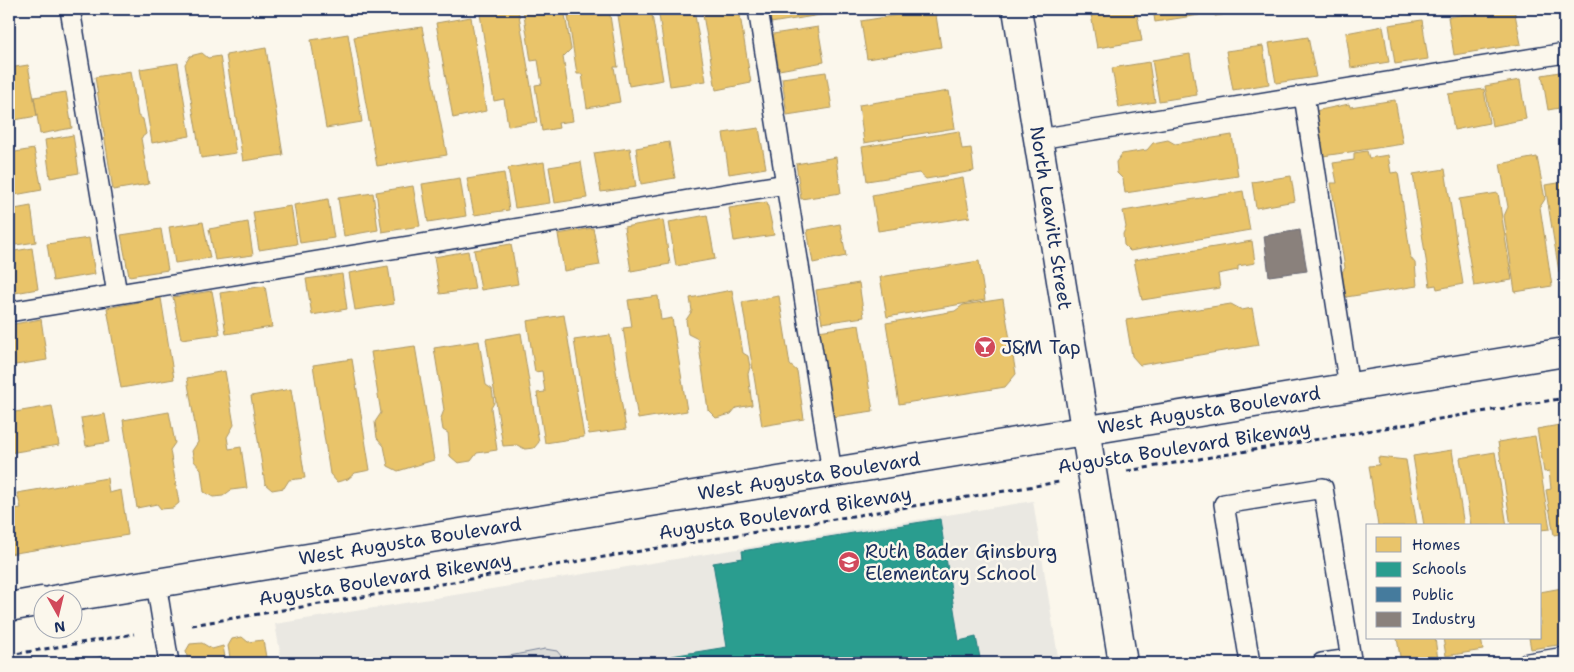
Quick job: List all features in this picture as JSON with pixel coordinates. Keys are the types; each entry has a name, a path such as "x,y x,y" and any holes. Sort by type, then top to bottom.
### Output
{"street":[{"name":"North Leavitt Street","path":"1017,9 1123,663"},
{"name":"West Augusta Boulevard","path":"82,595 1565,352"},
{"path":"9,607 32,603"}],"lane":[{"path":"70,9 117,294"},
{"path":"758,9 832,472"},
{"path":"1039,139 1565,53"},
{"path":"1304,96 1349,387"},
{"path":"9,312 786,184"},
{"path":"1250,663 1224,504 1323,488 1351,658 1322,663"},
{"path":"156,583 169,663"},
{"path":"1528,663 1565,657"}],"path":[{"name":"Augusta Boulevard Bikeway","path":"9,655 1565,398"}],"shaded area":[{"name":"Ruth Bader Ginsburg Elementary School","path":"1033,501 1059,663 282,663 275,624"},
{"path":"545,649 557,651 567,663 484,663 484,661"}],"building: Homes":[{"path":"518,9 537,122 508,126 504,99 494,101 480,14"},
{"path":"523,9 564,9 571,49 563,57 573,121 558,123 559,128 542,131 535,85 542,84 538,60 531,61"},
{"path":"567,9 609,9 618,67 614,67 620,102 587,108 582,74 577,74"},
{"path":"617,9 651,9 663,80 629,86"},
{"path":"658,9 694,9 706,81 670,86"},
{"path":"702,9 739,9 751,83 716,90"},
{"path":"769,9 851,9 851,10 771,23"},
{"path":"935,9 941,47 867,59 861,21"},
{"path":"1090,9 1136,9 1142,41 1097,48"},
{"path":"1153,9 1198,9 1199,15 1155,22"},
{"path":"1214,9 1257,9 1215,16"},
{"path":"1499,9 1514,9 1521,44 1454,55 1448,17"},
{"path":"471,17 486,111 453,118 436,23"},
{"path":"1422,20 1428,59 1395,64 1389,25"},
{"path":"1383,26 1389,62 1351,68 1346,33"},
{"path":"422,27 447,155 377,166 354,37"},
{"path":"818,27 824,62 779,70 773,34"},
{"path":"348,34 362,122 326,128 311,40"},
{"path":"1308,37 1316,77 1276,83 1269,43"},
{"path":"1263,46 1269,84 1233,90 1226,51"},
{"path":"266,48 283,155 243,161 226,55"},
{"path":"202,53 208,58 220,56 236,153 201,158 185,64 190,56"},
{"path":"1190,54 1197,95 1159,101 1152,60"},
{"path":"1149,62 1155,102 1119,108 1112,68"},
{"path":"178,63 190,136 152,143 140,69"},
{"path":"28,65 37,116 9,121 9,68"},
{"path":"131,71 138,116 143,119 146,134 141,138 149,184 113,190 95,77"},
{"path":"1565,71 1565,107 1548,110 1542,75"},
{"path":"826,72 832,108 787,115 782,78"},
{"path":"1520,80 1526,119 1492,126 1485,86"},
{"path":"1484,89 1489,123 1454,130 1448,94"},
{"path":"949,91 955,128 864,143 859,105"},
{"path":"66,92 72,128 40,134 34,97"},
{"path":"1395,100 1403,144 1323,156 1315,111 1349,104 1350,107"},
{"path":"759,128 766,168 729,174 723,133"},
{"path":"959,131 962,149 971,148 974,171 926,179 919,173 867,181 862,147"},
{"path":"73,135 79,173 50,178 45,140"},
{"path":"1232,135 1238,176 1125,193 1123,179 1117,173 1116,162 1122,154 1147,150 1153,143 1168,140 1175,144"},
{"path":"669,142 675,178 641,184 636,148"},
{"path":"630,148 636,187 601,192 594,153"},
{"path":"34,149 42,190 9,196 9,153"},
{"path":"1367,151 1369,158 1388,155 1391,173 1398,172 1411,258 1415,263 1417,286 1346,297 1342,272 1345,268 1331,183 1337,183 1333,163 1354,160 1354,153"},
{"path":"836,157 841,193 801,199 796,164"},
{"path":"1537,157 1545,199 1540,207 1552,286 1515,292 1504,216 1508,207 1500,164"},
{"path":"544,162 550,203 515,208 508,168"},
{"path":"581,162 587,198 555,203 549,167"},
{"path":"1445,169 1463,284 1437,289 1436,285 1430,286 1413,174"},
{"path":"504,173 509,210 474,215 467,179"},
{"path":"1291,176 1295,201 1256,208 1252,182"},
{"path":"460,178 466,216 428,222 422,184"},
{"path":"963,178 970,217 878,231 872,195"},
{"path":"1565,182 1565,271 1559,272 1545,185"},
{"path":"413,186 420,226 382,232 376,192"},
{"path":"1243,191 1250,230 1130,251 1124,245 1123,234 1126,227 1123,211"},
{"path":"373,193 378,230 344,236 338,198"},
{"path":"1498,193 1512,280 1474,286 1459,199"},
{"path":"328,199 334,238 300,243 294,205"},
{"path":"767,202 774,235 734,241 729,208"},
{"path":"31,206 36,242 9,246 9,210"},
{"path":"291,206 297,244 259,250 253,212"},
{"path":"707,215 715,259 676,266 669,222"},
{"path":"663,220 670,264 631,271 624,227"},
{"path":"203,222 210,258 175,263 169,227"},
{"path":"248,222 253,255 215,260 209,229"},
{"path":"840,224 846,256 813,263 807,230"},
{"path":"593,228 600,265 564,271 558,234"},
{"path":"161,229 168,270 129,276 121,235"},
{"path":"89,238 95,274 53,281 47,244"},
{"path":"1252,241 1255,263 1238,266 1238,270 1218,274 1220,288 1142,300 1134,260"},
{"path":"511,244 518,284 481,290 474,250"},
{"path":"32,248 38,289 9,294 9,252"},
{"path":"468,251 475,289 440,294 434,257"},
{"path":"979,261 985,300 887,317 880,277"},
{"path":"388,266 394,304 355,310 349,273"},
{"path":"342,274 347,309 312,315 306,279"},
{"path":"859,283 864,317 822,323 816,290"},
{"path":"265,286 272,327 226,334 220,293"},
{"path":"732,290 743,353 748,356 750,367 748,374 752,405 736,408 731,414 716,418 708,410 698,339 688,334 686,320 692,311 690,298"},
{"path":"212,291 220,334 181,339 173,297"},
{"path":"658,296 661,320 672,318 687,411 638,419 623,328 632,327 628,300"},
{"path":"779,296 790,365 797,371 804,419 762,426 742,302"},
{"path":"161,298 174,379 121,388 107,308"},
{"path":"1003,299 1016,374 1005,387 899,404 886,323 955,311 963,305"},
{"path":"1231,304 1242,310 1252,308 1259,345 1140,365 1132,356 1126,320"},
{"path":"564,315 584,437 545,443 537,393 545,392 542,371 535,372 527,321"},
{"path":"41,319 47,360 9,366 9,325"},
{"path":"859,325 873,411 832,417 818,331"},
{"path":"521,333 539,442 534,448 525,449 517,445 503,446 486,339"},
{"path":"610,335 626,429 589,434 574,340"},
{"path":"479,341 486,385 492,389 494,403 491,408 497,450 477,453 471,461 458,463 450,456 448,433 443,430 441,418 444,410 434,348"},
{"path":"415,346 434,460 398,471 388,466 384,446 377,438 375,422 381,413 371,352"},
{"path":"352,359 370,470 355,473 348,479 337,482 330,474 313,365"},
{"path":"225,371 234,425 227,437 229,449 241,447 247,488 231,490 223,496 213,497 204,492 201,469 194,461 192,451 198,442 187,378"},
{"path":"291,389 305,478 289,480 284,488 272,490 265,484 251,396"},
{"path":"52,406 59,445 9,453 9,413"},
{"path":"169,412 175,443 170,450 179,503 173,508 161,509 157,504 137,508 123,420"},
{"path":"105,414 110,442 86,446 81,418"},
{"path":"1565,424 1565,533 1554,535 1546,490 1551,489 1549,471 1544,472 1537,429"},
{"path":"1535,436 1550,529 1542,530 1542,524 1511,524 1498,442"},
{"path":"1452,450 1464,524 1424,524 1413,456"},
{"path":"1495,452 1507,524 1471,524 1460,458"},
{"path":"1378,457 1406,460 1417,524 1378,524 1369,466 1379,465"},
{"path":"107,478 109,493 121,490 128,535 9,554 9,510 21,508 17,493"},
{"path":"1562,588 1565,608 1565,644 1531,649 1529,640 1542,640 1542,592"},
{"path":"242,637 248,642 263,640 267,663 231,663 228,646 232,639"},
{"path":"1397,640 1435,640 1438,660 1401,663"},
{"path":"1443,640 1481,640 1483,650 1446,656"},
{"path":"202,643 212,649 223,646 226,663 188,663 186,651 190,644"}],"building: Schools":[{"path":"940,519 959,641 976,637 981,663 672,663 671,656 727,647 713,563 743,558 742,551"}],"building: Public":[{"path":"107,656 108,663 60,663"}],"building: Industry":[{"path":"1300,230 1307,271 1269,276 1264,236"}],"place":[{"name":"J&M Tap","path":"985,347"},
{"name":"Ruth Bader Ginsburg Elementary School","path":"849,562"}]}
